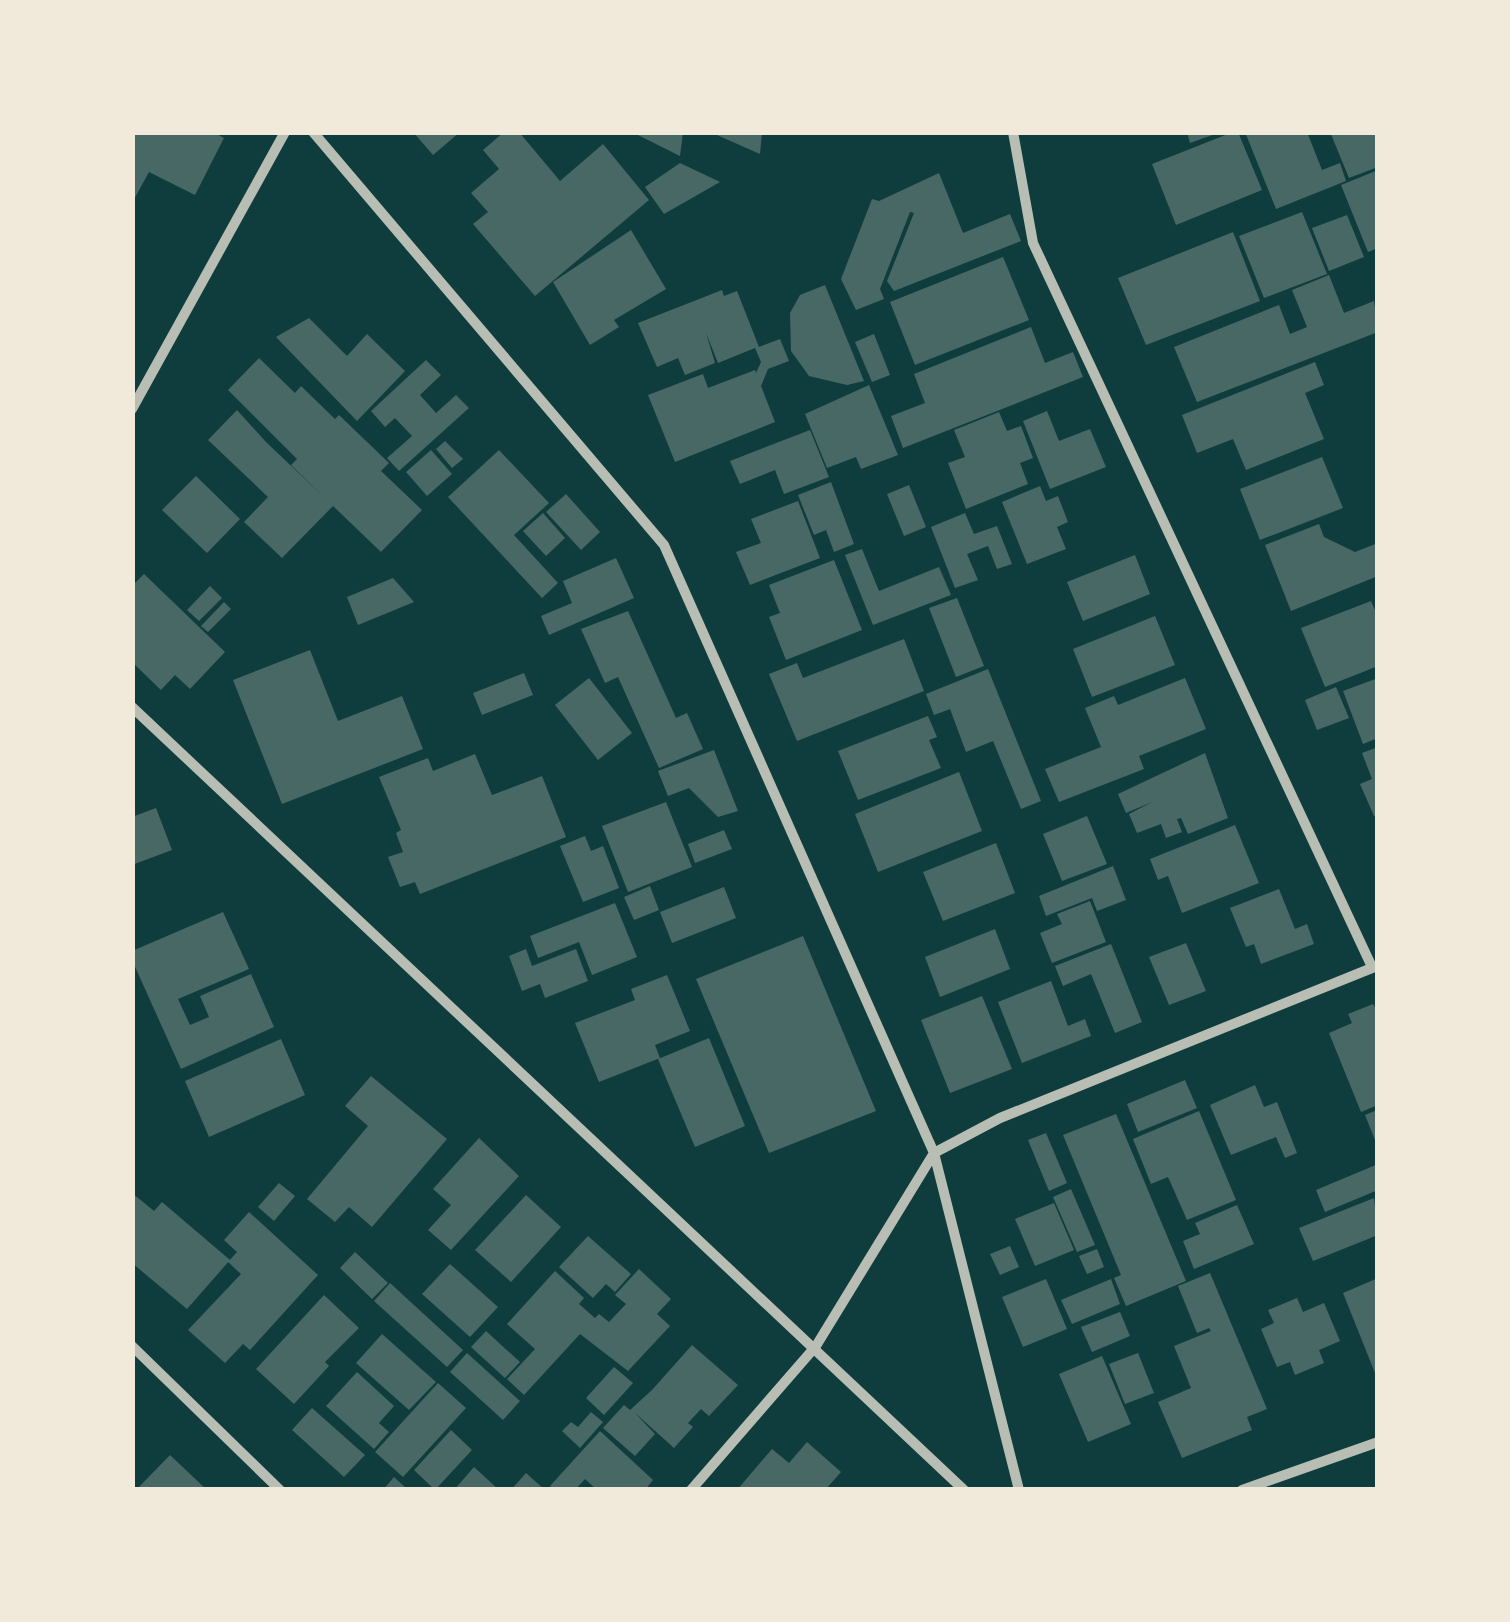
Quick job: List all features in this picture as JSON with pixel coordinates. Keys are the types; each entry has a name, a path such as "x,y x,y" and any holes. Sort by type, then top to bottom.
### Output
{"street":[{"path":"132,408 285,132"},
{"path":"313,132 664,545 934,1153 1019,1490"},
{"path":"692,1490 816,1346 934,1153 1000,1118 1375,966 1033,243 1013,132"},
{"path":"132,707 445,1004 816,1346 964,1490"},
{"path":"132,1346 280,1490"},
{"path":"1242,1490 1378,1442"}],"building":[{"path":"137,132 213,132 224,138 195,195 149,172 132,203 132,141"},
{"path":"413,132 460,132 433,155"},
{"path":"504,132 519,132 560,181 603,144 649,200 535,296 473,224 488,212 471,193 499,169 483,150"},
{"path":"632,132 683,132 680,156"},
{"path":"710,132 762,132 760,154"},
{"path":"1187,132 1218,132 1218,133 1190,143"},
{"path":"1238,132 1262,190 1176,225 1152,164"},
{"path":"1245,132 1307,132 1322,170 1340,163 1346,181 1276,209"},
{"path":"1330,132 1378,132 1378,167 1349,178"},
{"path":"680,163 720,182 664,214 645,187"},
{"path":"1378,170 1378,248 1368,252 1341,185"},
{"path":"939,173 963,233 1010,214 1021,241 894,291 887,281 914,213 910,212 880,289 884,299 856,310 841,279 872,199 879,201"},
{"path":"1302,212 1327,274 1264,298 1239,236"},
{"path":"1347,215 1364,257 1329,271 1312,228"},
{"path":"631,230 666,289 614,320 619,327 590,345 553,282"},
{"path":"1233,232 1260,301 1146,345 1118,278"},
{"path":"1003,257 1029,320 915,365 890,302"},
{"path":"1329,275 1344,313 1374,301 1378,332 1197,402 1174,347 1279,305 1290,334 1307,327 1292,290"},
{"path":"825,285 864,381 847,385 809,376 791,351 790,313 800,295"},
{"path":"722,290 724,296 737,291 759,347 780,339 789,361 768,369 761,386 775,422 675,462 648,395 703,374 708,388 755,370 756,373 761,362 755,348 718,363 706,333 715,363 685,375 678,358 657,367 638,323"},
{"path":"309,318 347,356 367,334 405,371 357,421 276,337"},
{"path":"1031,327 1045,363 1073,352 1083,377 903,448 891,416 925,403 914,374"},
{"path":"874,334 890,375 872,382 855,342"},
{"path":"259,358 295,393 301,386 335,419 339,415 389,463 381,471 422,510 381,552 333,506 282,558 244,522 268,497 208,440 237,410 266,442 327,500 291,465 297,459 228,390"},
{"path":"426,360 441,375 420,395 436,413 456,395 469,408 399,471 387,458 412,436 395,418 385,427 371,411"},
{"path":"1315,362 1324,385 1305,393 1324,439 1246,470 1233,439 1197,453 1182,415"},
{"path":"869,385 898,455 861,469 856,457 827,468 805,414"},
{"path":"1047,411 1059,441 1090,429 1106,467 1050,489 1023,421"},
{"path":"999,412 1007,431 1021,426 1033,458 1020,463 1028,484 966,509 948,463 965,457 954,430"},
{"path":"810,430 829,477 784,494 775,470 740,484 730,461"},
{"path":"445,441 463,459 452,468 436,449"},
{"path":"431,450 452,474 427,496 406,472"},
{"path":"499,450 549,503 514,535 558,583 542,598 448,497"},
{"path":"1322,457 1343,508 1260,540 1240,489"},
{"path":"196,476 240,519 207,553 162,510"},
{"path":"831,482 854,544 834,552 826,530 814,535 798,495"},
{"path":"909,485 926,527 904,536 887,494"},
{"path":"1040,486 1046,501 1058,496 1068,522 1057,527 1066,549 1027,564 1002,502"},
{"path":"566,494 600,532 581,550 546,512"},
{"path":"798,501 820,558 750,585 736,552 761,543 751,519"},
{"path":"543,513 565,538 546,556 523,531"},
{"path":"965,513 974,534 997,526 1012,564 997,569 988,546 967,554 978,580 955,588 931,527"},
{"path":"1319,524 1324,537 1355,552 1378,543 1378,576 1291,611 1265,545"},
{"path":"862,549 879,591 939,567 951,595 873,625 845,555"},
{"path":"1135,555 1150,594 1083,621 1067,582"},
{"path":"616,558 634,598 549,635 541,616 572,603 563,581"},
{"path":"834,560 862,630 786,660 769,617 780,613 769,585"},
{"path":"144,574 225,652 190,689 175,675 161,690 132,662 132,586"},
{"path":"393,578 414,602 358,625 347,597"},
{"path":"210,586 222,598 199,621 187,610"},
{"path":"957,598 984,666 956,677 929,608"},
{"path":"1371,601 1378,617 1378,666 1325,687 1301,628"},
{"path":"224,602 231,609 208,632 201,626"},
{"path":"628,611 676,718 687,713 703,749 659,768 618,677 605,683 581,629"},
{"path":"1155,616 1175,665 1092,697 1073,649"},
{"path":"904,639 924,691 797,741 769,674 797,663 803,678"},
{"path":"310,650 338,721 402,696 423,749 282,804 233,680"},
{"path":"988,669 1041,801 1021,809 993,741 966,752 950,709 934,715 926,694"},
{"path":"524,673 533,695 482,715 473,693"},
{"path":"589,678 632,733 598,760 555,705"},
{"path":"1185,678 1206,729 1139,756 1144,769 1059,802 1045,769 1101,747 1085,708 1114,696 1118,705"},
{"path":"1378,678 1378,738 1363,744 1343,691"},
{"path":"1336,687 1349,718 1317,730 1305,700"},
{"path":"928,716 937,737 929,740 941,768 858,800 838,751"},
{"path":"1378,747 1378,815 1374,816 1360,784 1372,779 1362,753"},
{"path":"714,750 738,811 718,817 689,788 668,796 658,771"},
{"path":"1205,753 1228,818 1188,834 1181,818 1177,819 1182,832 1166,838 1161,824 1137,833 1129,814 1152,802 1126,813 1118,794"},
{"path":"475,754 492,795 542,776 566,837 420,894 415,882 400,887 388,857 403,852 396,833 401,830 379,777 428,758 433,771"},
{"path":"959,772 982,831 878,872 855,814"},
{"path":"666,802 692,867 628,892 602,826"},
{"path":"156,808 172,850 132,865 132,817"},
{"path":"1087,816 1107,864 1062,881 1043,834"},
{"path":"1235,825 1259,883 1182,913 1168,876 1158,880 1150,859"},
{"path":"724,830 732,849 695,863 688,844"},
{"path":"585,836 591,851 603,846 619,888 583,902 560,846"},
{"path":"996,843 1015,893 943,921 923,872"},
{"path":"1113,866 1126,900 1097,911 1092,898 1046,916 1039,896"},
{"path":"650,886 659,910 634,920 624,897"},
{"path":"724,887 736,918 672,943 660,912"},
{"path":"1279,889 1295,929 1307,924 1314,944 1261,964 1254,944 1246,947 1230,908"},
{"path":"1090,901 1106,942 1052,963 1040,933 1062,924 1057,914"},
{"path":"615,903 637,957 592,975 579,942 538,958 530,936"},
{"path":"223,912 249,969 178,999 190,1025 209,1017 200,996 251,974 274,1027 181,1069 132,960 132,951"},
{"path":"995,929 1010,969 940,997 925,957"},
{"path":"803,936 876,1111 769,1153 696,979"},
{"path":"1186,943 1206,991 1169,1005 1149,957"},
{"path":"1111,944 1142,1022 1115,1033 1091,974 1063,986 1055,966"},
{"path":"526,949 532,966 576,949 588,981 545,998 540,984 522,991 509,956"},
{"path":"667,975 690,1031 655,1045 660,1058 599,1082 575,1023 635,1000 631,989"},
{"path":"1051,981 1068,1026 1085,1019 1091,1036 1022,1063 998,1002"},
{"path":"982,996 1012,1069 950,1093 921,1020"},
{"path":"1373,1004 1378,1012 1378,1105 1361,1112 1329,1033 1352,1023 1348,1014"},
{"path":"709,1038 745,1126 695,1147 658,1059"},
{"path":"281,1039 305,1095 209,1137 185,1081"},
{"path":"371,1076 447,1139 372,1227 349,1207 335,1222 307,1199 368,1126 345,1106"},
{"path":"1185,1080 1197,1108 1138,1132 1127,1104"},
{"path":"1255,1085 1264,1107 1277,1102 1297,1153 1285,1158 1276,1137 1231,1155 1210,1105"},
{"path":"1377,1110 1377,1145 1365,1115"},
{"path":"1199,1111 1236,1200 1187,1220 1168,1177 1151,1184 1133,1139"},
{"path":"1116,1114 1186,1281 1126,1306 1114,1278 1121,1275 1063,1135"},
{"path":"1046,1133 1067,1183 1049,1191 1028,1140"},
{"path":"479,1138 519,1176 451,1250 428,1230 451,1205 433,1189"},
{"path":"1378,1164 1378,1190 1325,1212 1316,1190"},
{"path":"279,1183 295,1196 274,1221 258,1207"},
{"path":"1071,1189 1095,1245 1077,1252 1053,1197"},
{"path":"132,1193 154,1211 162,1202 230,1260 187,1309 132,1263"},
{"path":"526,1195 561,1227 511,1282 475,1250"},
{"path":"1374,1198 1378,1235 1313,1261 1299,1228"},
{"path":"1054,1203 1074,1250 1035,1266 1015,1219"},
{"path":"1237,1205 1254,1244 1194,1269 1183,1241 1200,1234 1195,1223"},
{"path":"249,1212 318,1275 250,1350 243,1344 225,1363 188,1330 241,1274 228,1262 237,1252 224,1240"},
{"path":"588,1236 631,1274 615,1292 606,1284 593,1298 559,1267"},
{"path":"1010,1246 1019,1267 1000,1275 990,1254"},
{"path":"1097,1249 1104,1267 1087,1274 1079,1256"},
{"path":"355,1252 388,1283 372,1299 340,1268"},
{"path":"450,1264 498,1307 470,1337 422,1294"},
{"path":"639,1269 671,1299 657,1314 670,1326 628,1371 580,1334 524,1395 507,1379 535,1349 507,1324 555,1271 584,1298 579,1304 595,1318 599,1314 609,1322 626,1304 615,1295"},
{"path":"1210,1273 1267,1409 1247,1417 1252,1430 1182,1458 1158,1402 1191,1388 1174,1346 1211,1331 1209,1328 1197,1333 1178,1286"},
{"path":"1378,1278 1378,1378 1377,1378 1343,1293"},
{"path":"1046,1279 1067,1329 1023,1347 1002,1297"},
{"path":"1111,1279 1120,1304 1072,1324 1061,1300"},
{"path":"390,1283 463,1350 447,1367 374,1301"},
{"path":"324,1295 359,1328 325,1362 329,1366 294,1404 256,1369"},
{"path":"1297,1298 1303,1312 1324,1303 1340,1341 1319,1350 1324,1363 1295,1375 1290,1362 1277,1367 1261,1329 1274,1323 1268,1310"},
{"path":"1120,1312 1130,1336 1092,1352 1081,1327"},
{"path":"486,1331 520,1362 505,1378 471,1347"},
{"path":"382,1334 436,1382 409,1410 356,1363"},
{"path":"692,1345 738,1385 709,1416 701,1409 688,1423 693,1427 674,1448 634,1412 655,1434 635,1456 603,1428 624,1405 630,1410 652,1390"},
{"path":"467,1353 520,1401 503,1420 450,1372"},
{"path":"1138,1353 1154,1393 1125,1404 1109,1364"},
{"path":"1102,1356 1131,1424 1088,1442 1059,1374"},
{"path":"614,1367 633,1383 604,1415 586,1398"},
{"path":"357,1372 394,1406 379,1423 389,1432 374,1449 326,1406"},
{"path":"438,1383 466,1408 403,1477 375,1452"},
{"path":"312,1408 365,1455 344,1477 292,1430"},
{"path":"591,1412 603,1422 580,1448 562,1431 571,1422 578,1427"},
{"path":"451,1430 472,1450 435,1490 414,1470"},
{"path":"600,1431 653,1480 645,1490 597,1490 585,1479 575,1490 553,1490 550,1486"},
{"path":"807,1442 841,1472 825,1490 737,1490 772,1449 789,1463"},
{"path":"170,1455 207,1490 136,1490"},
{"path":"474,1467 499,1490 454,1490"},
{"path":"526,1473 545,1490 511,1490"},
{"path":"394,1477 408,1490 383,1490"}]}
